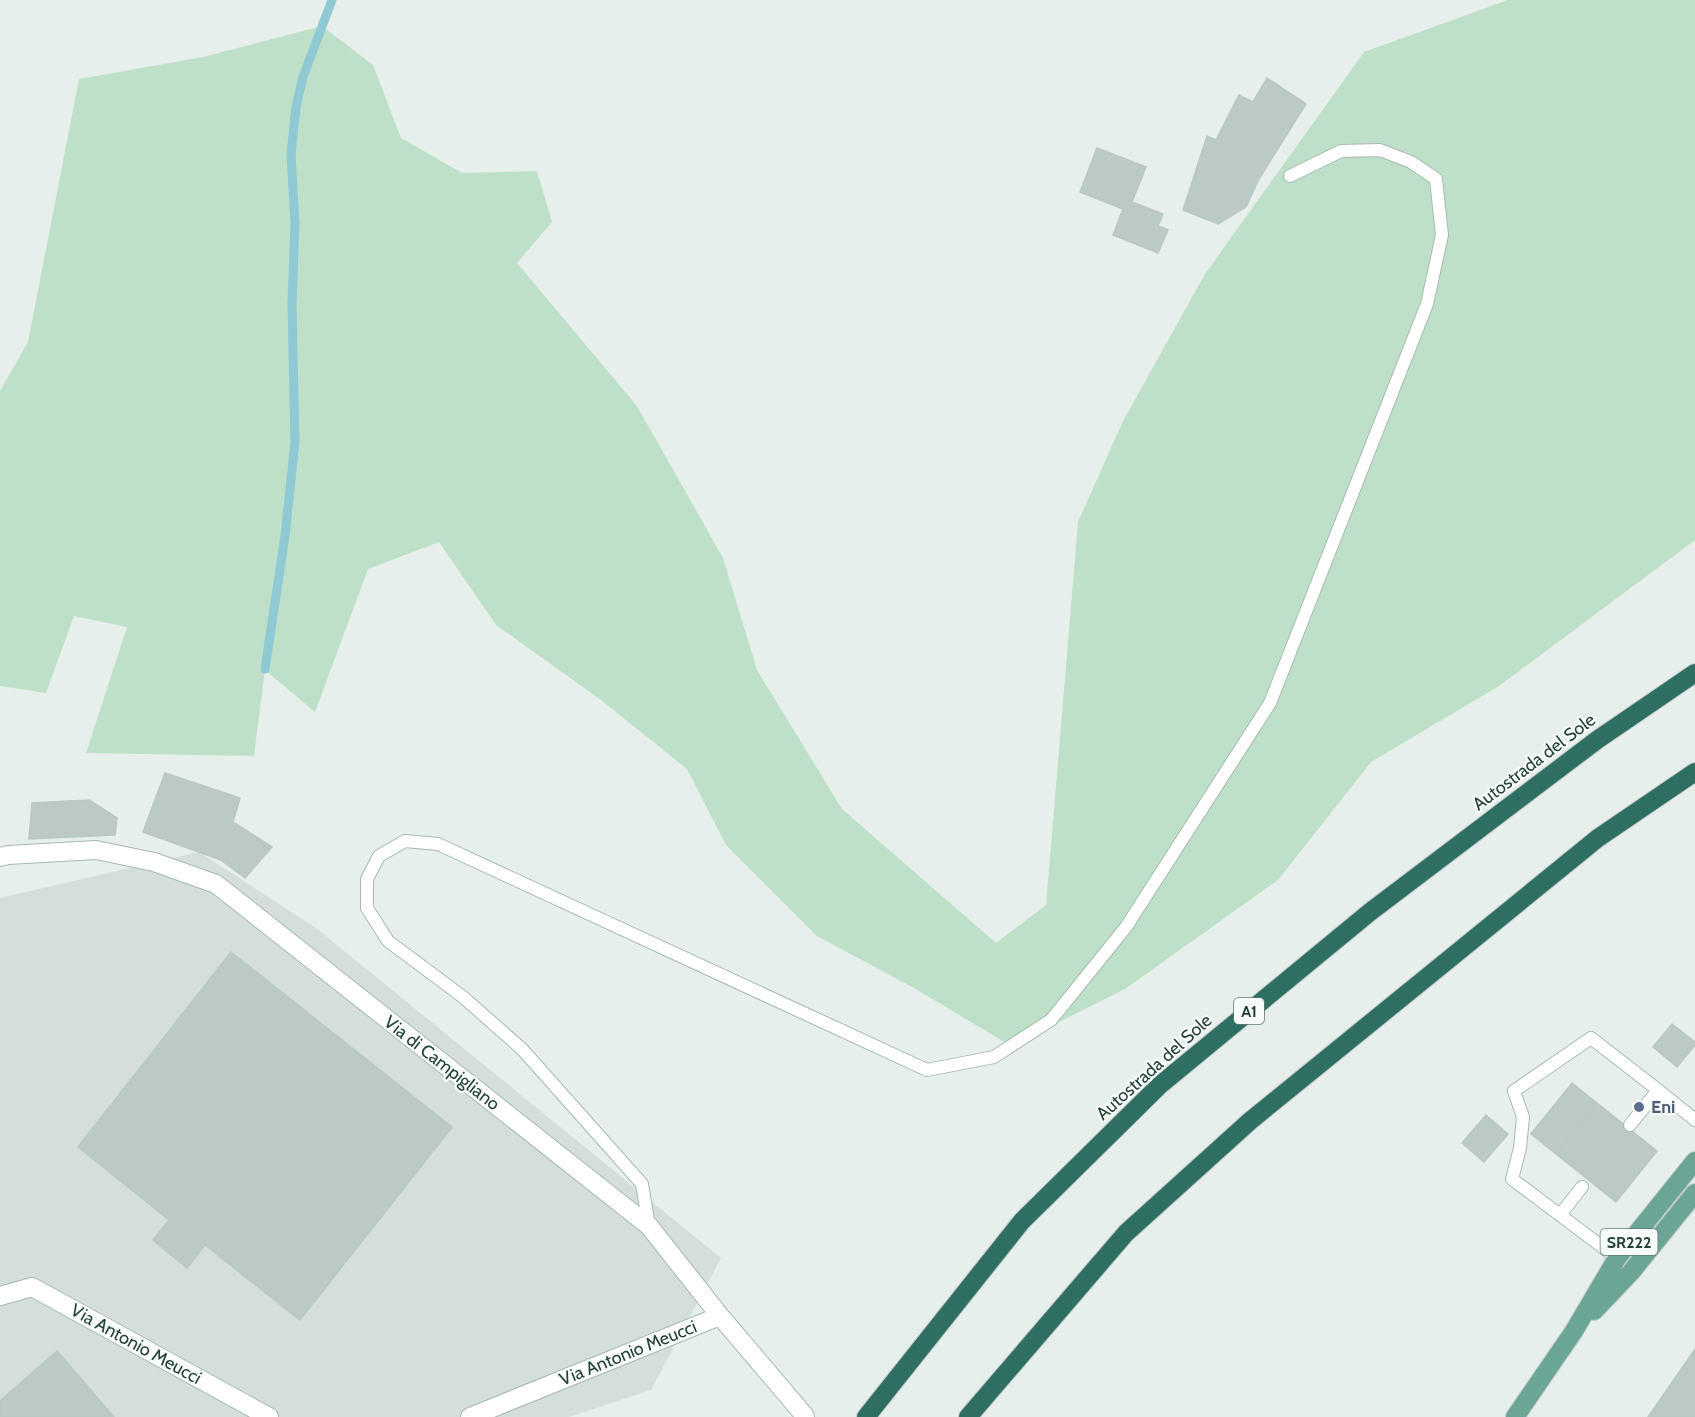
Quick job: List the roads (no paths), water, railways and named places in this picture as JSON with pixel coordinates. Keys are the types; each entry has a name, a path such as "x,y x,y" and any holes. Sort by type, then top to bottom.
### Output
{"highway":[{"name":"Autostrada del Sole","path":"866,1417 1022,1221 1160,1085 1370,912 1596,740 1695,673"},
{"path":"968,1417 1126,1233 1250,1121 1598,838 1695,772"}],"main road":[{"name":"SR222","path":"1515,1417 1574,1331 1617,1258 1695,1161"},
{"name":"SR222","path":"1574,1331 1632,1271 1695,1193"}],"street":[{"name":"Via di Campigliano","path":"0,857 96,850 154,862 216,884 649,1226 720,1316 805,1416"},
{"name":"Via Antonio Meucci","path":"0,1296 32,1287 269,1417"},
{"name":"Via Antonio Meucci","path":"470,1417 720,1316"}],"lane":[{"path":"649,1226 642,1184 522,1049 463,997 388,940 366,908 367,879 379,856 405,841 438,844 927,1070 994,1057 1051,1020 1126,927 1270,703 1427,304 1442,235 1436,179 1411,162 1380,150 1341,151 1290,176"},
{"path":"1617,1258 1512,1179 1520,1148 1523,1117 1514,1091 1591,1038 1695,1120"},
{"path":"1630,1125 1658,1090"},
{"path":"1560,1215 1582,1187"}],"waterway":[{"path":"265,669 285,536 295,442 292,304 295,223 291,154 296,107 303,77 332,0"}],"place":[{"name":"Eni","path":"1639,1107"}]}
